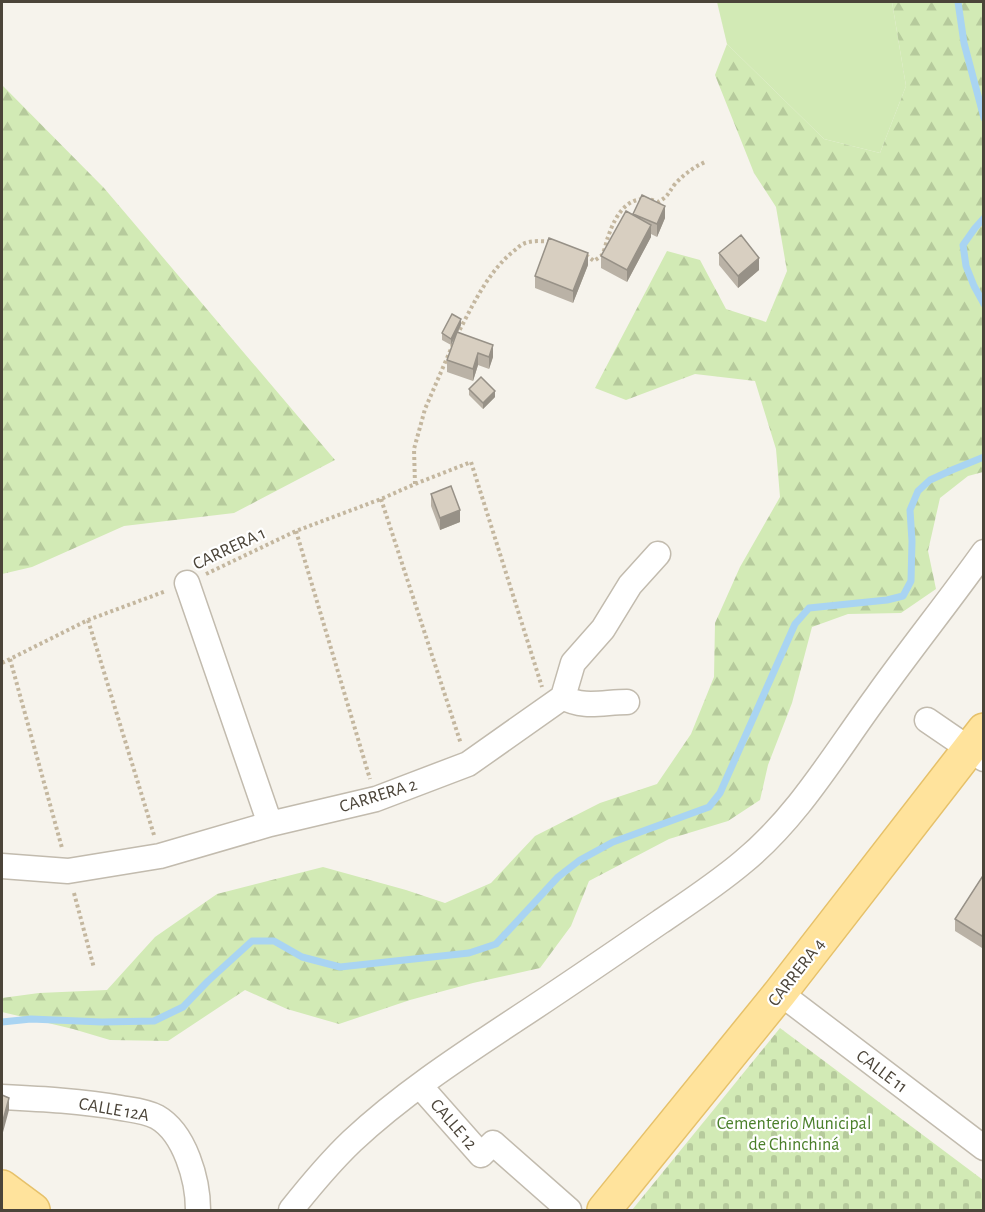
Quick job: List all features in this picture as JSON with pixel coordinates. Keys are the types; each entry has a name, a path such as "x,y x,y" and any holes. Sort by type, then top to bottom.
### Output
{"main road":[{"name":"CARRERA 4","path":"604,1210 979,746"},
{"path":"2,1187 33,1210"}],"street":[{"path":"291,1210 322,1172 352,1141 400,1100 703,892 745,861 769,839 811,789 984,552"},
{"path":"627,702 593,705 556,703 573,663 603,629 630,585 658,554"},
{"path":"187,583 270,824"},
{"name":"CARRERA 2","path":"2,866 68,871 160,856 270,824 376,799 468,764 556,703"},
{"path":"927,720 979,746"},
{"name":"CALLE 11","path":"780,993 984,1149"},
{"name":"CALLE 12","path":"420,1086 481,1155 494,1143 569,1210"},
{"name":"CALLE 12A","path":"2,1097 105,1105 156,1116 168,1125 180,1142 192,1171 198,1197 198,1210"}],"path":[{"path":"578,252 594,261 602,255 618,212 640,198 658,202 667,197 675,184 693,168 706,161"},
{"path":"415,484 414,449 424,409 478,294 507,256 523,244 541,240 551,242"},
{"name":"CARRERA 1","path":"2,663 88,620 187,583 296,531 471,462 556,703"},
{"path":"381,499 468,764"},
{"path":"296,531 376,799"},
{"path":"88,620 160,856"},
{"path":"10,659 94,968"}],"green space":[{"path":"717,2 892,2 906,86 880,153 824,139 727,44"},
{"path":"892,2 983,2 983,472 968,476 940,498 928,551 936,589 901,613 848,614 812,627 792,703 768,765 760,800 728,821 669,839 589,881 571,926 540,968 410,1000 339,1024 287,1009 245,990 168,1041 110,1040 2,1012 2,998 39,993 107,990 155,937 217,894 323,867 445,903 491,883 535,836 600,803 657,784 691,734 714,677 715,623 740,567 780,497 776,449 755,381 695,374 626,400 595,388 667,251 700,260 726,309 766,322 787,271 776,207 754,173 715,75 727,44 824,139 880,153 906,86"},
{"path":"2,85 104,188 335,460 234,513 124,526 32,567 2,574"},
{"name":"Cementerio Municipal de Chinchiná","path":"780,1028 983,1180 983,1210 632,1210"}],"building":[{"path":"642,195 665,206 657,224 633,214"},
{"path":"626,211 651,225 627,270 601,256"},
{"path":"741,235 759,258 738,276 719,253"},
{"path":"549,238 588,253 573,291 535,276"},
{"path":"452,314 461,319 451,339 442,333"},
{"path":"457,332 493,345 489,357 478,353 473,369 447,360"},
{"path":"481,377 495,391 483,403 469,389"},
{"path":"451,486 460,510 440,518 431,494"},
{"path":"984,874 984,934 982,936 955,919"},
{"path":"2,1095 9,1098 2,1124"}],"waterway":[{"path":"958,2 964,43 984,118"},
{"path":"984,218 963,245 966,266 984,304"},
{"path":"2,1022 31,1019 102,1022 154,1021 183,1007 252,941 274,941 302,957 340,967 469,953 496,944 558,877 580,860 613,842 709,807 720,793 795,624 809,608 887,600 903,596 911,581 910,510 918,491 930,480 984,457"}]}
